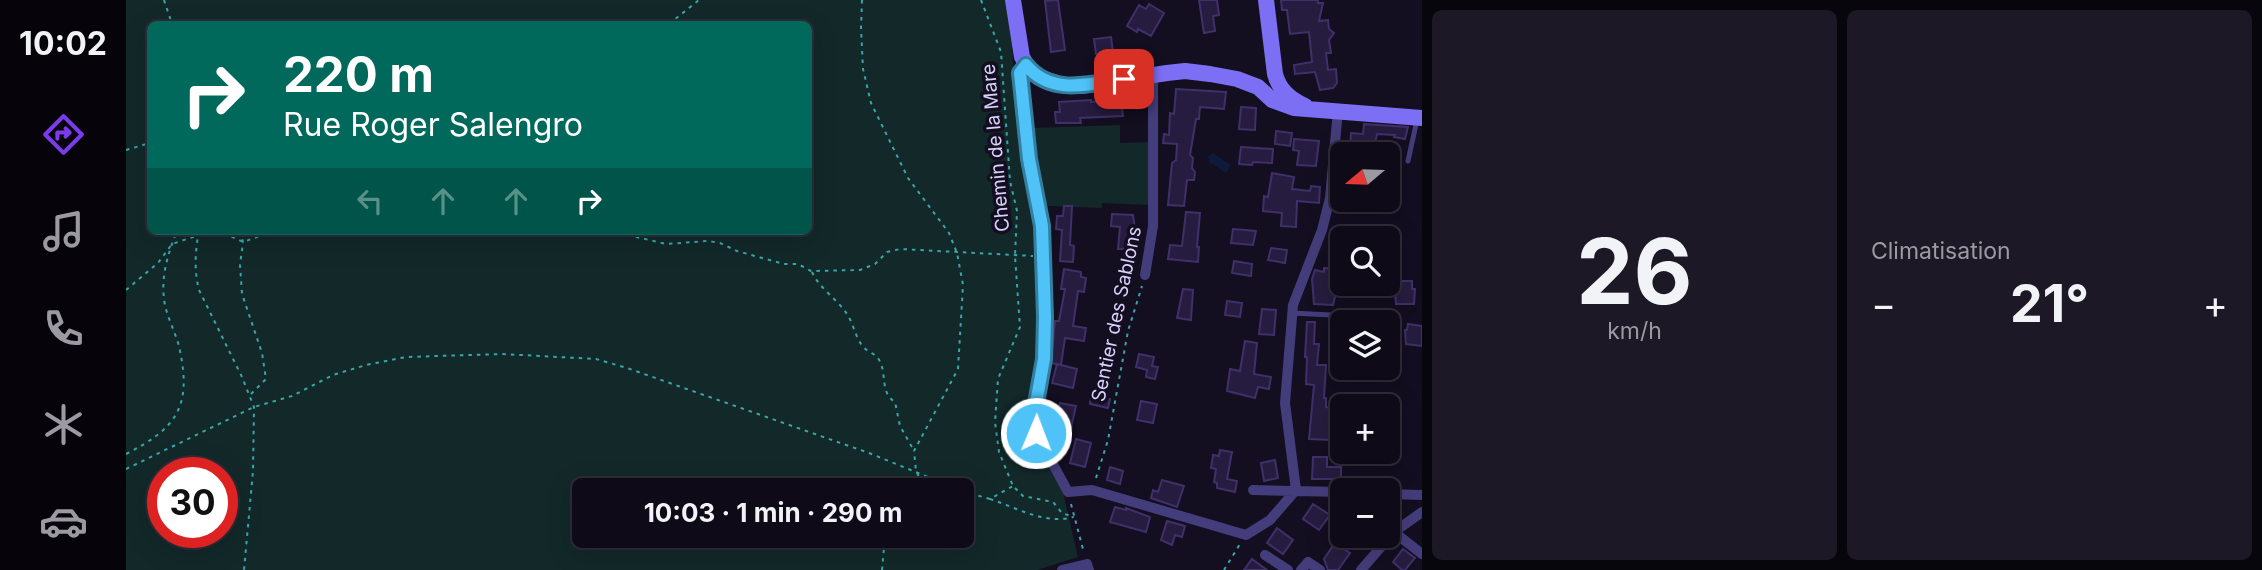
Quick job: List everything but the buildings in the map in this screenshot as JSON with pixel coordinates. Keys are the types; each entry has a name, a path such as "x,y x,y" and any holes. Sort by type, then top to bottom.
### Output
{"main road":[{"path":"1013,0 1022,57 1031,72 1043,79 1074,87 1185,71 1269,87 1307,107 1420,116"},
{"path":"1266,0 1269,87"}],"street":[{"path":"1026,65 1020,73 1029,159 1042,226 1045,317 1044,359 1034,422 1036,433 1068,492 1092,491 1246,535 1270,520 1296,490 1285,402 1292,313 1293,304 1322,230 1330,198 1338,110"},
{"name":"Sentier des Sablons","path":"1145,275 1153,226 1153,75"},
{"path":"1253,490 1330,491"},
{"path":"1400,494 1422,495"},
{"path":"1400,528 1422,512"},
{"path":"1400,537 1422,554"},
{"path":"1361,570 1380,548"},
{"path":"1265,555 1288,570"},
{"path":"1301,570 1308,562 1320,570"},
{"path":"1062,570 1088,567"}],"lane":[{"path":"1408,161 1420,116"},
{"path":"1292,313 1330,315"}],"path":[{"path":"164,0 171,21"},
{"path":"673,21 699,0"},
{"path":"863,0 863,69 871,103 908,178 949,233 957,253 963,285 958,369 914,451"},
{"name":"Chemin de la Mare","path":"981,0 1001,52 1010,181 1017,211 1016,256 1020,327 998,379 995,422 999,452 1013,486"},
{"path":"126,150 147,144"},
{"path":"126,454 162,433 174,420 181,404 183,378 180,351 164,301 163,281 175,235"},
{"path":"228,235 243,242 263,235"},
{"path":"241,235 242,294 262,353 266,379 249,396"},
{"path":"628,235 666,244 708,241 720,243 748,255 784,264 798,264 811,271 860,270 875,264 887,252 900,249 1043,257"},
{"path":"126,290 158,262 172,244 198,236 196,267 199,290 242,377 254,408 253,471 244,570"},
{"path":"811,271 815,280 847,314 862,345 880,360 884,390 887,397 895,402 900,426 914,451 920,478"},
{"name":"Sentier des Sablons","path":"1098,474 1108,440 1128,331 1145,275"},
{"path":"126,469 254,408 292,396 333,374 406,357 502,354 596,359 933,478"},
{"path":"990,499 1013,486 1023,496 1053,502 1062,513 1074,517"},
{"path":"1068,492 1088,567"},
{"path":"974,494 1048,519 1061,521 1074,517"},
{"path":"1224,570 1246,535"},
{"path":"882,570 884,548"}],"green space":[{"path":"126,0 1009,0 1016,103 1039,227 1039,356 1027,432 1063,492 1078,557 1037,570 126,570"},
{"path":"1120,125 1120,143 1151,142 1148,205 1102,203 1102,208 1046,206 1034,155 1031,128"}],"water":[{"path":"1213,153 1231,165 1226,173 1209,162 1208,156"}],"route":[{"path":"1036,433 1035,409 1044,359 1042,226 1029,159 1020,73 1026,65 1031,72 1043,79 1074,87 1124,79"}]}
